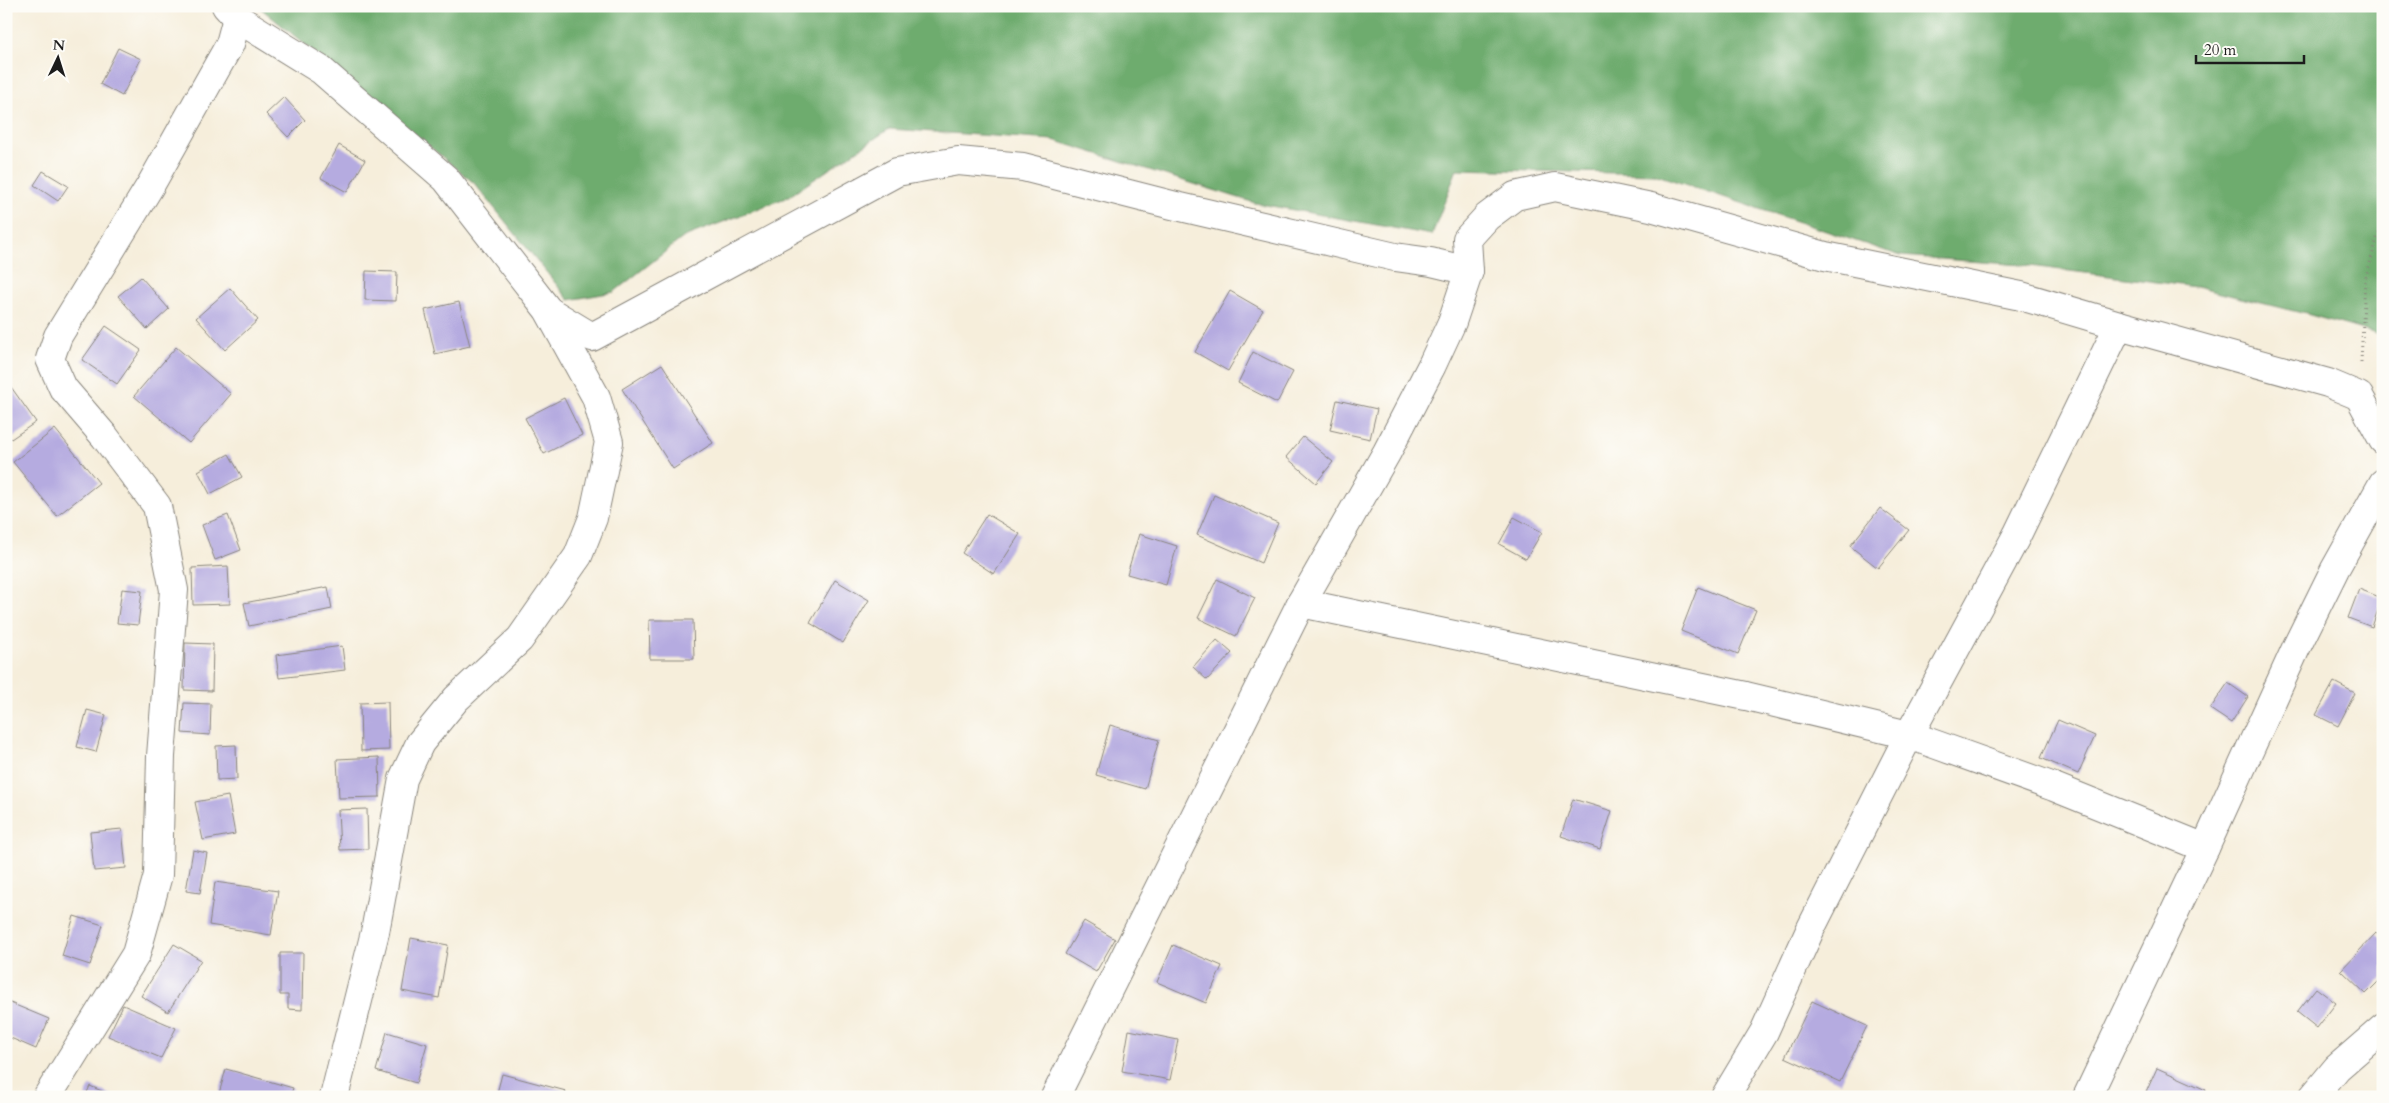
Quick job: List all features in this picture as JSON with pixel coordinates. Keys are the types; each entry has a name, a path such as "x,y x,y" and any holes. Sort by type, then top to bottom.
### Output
{"street":[{"path":"47,1097 136,954 158,875 161,756 174,590 157,506 106,437 63,388 50,359 58,336 150,186 230,44 232,12 321,70 446,179 548,310 596,397 609,442 593,518 578,556 520,639 450,707 420,743 403,778 375,932 334,1097"},
{"path":"548,310 592,337 897,172 958,160 1023,168 1190,210 1395,257 1431,262 1469,271"},
{"path":"1055,1097 1301,603 1387,452 1432,365 1452,322 1469,271 1467,239 1487,217 1515,196 1556,187 1651,207 1826,256 2021,296 2328,383 2359,396 2383,440"},
{"path":"1725,1097 1764,1032 1811,928 1909,735 2017,535 2119,325"},
{"path":"2087,1097 2205,848 2296,648 2335,569 2383,482"},
{"path":"1301,603 1746,696 1909,735 2054,787 2205,848"},
{"path":"2313,1097 2337,1068 2383,1028"}],"path":[{"path":"2359,396 2365,280 2383,218"}],"green space":[{"path":"258,6 2383,6 2383,350 2377,334 2310,315 2196,287 2022,265 1901,256 1654,174 1457,169 1432,235 1255,203 1053,140 889,129 788,197 684,237 614,292 569,300 474,183"}],"building":[{"path":"118,48 141,59 122,96 100,84"},
{"path":"284,97 305,120 288,137 266,114"},
{"path":"339,145 365,160 347,192 321,178"},
{"path":"43,171 68,186 58,201 34,185"},
{"path":"366,271 397,272 396,301 365,300"},
{"path":"141,277 169,309 147,329 118,296"},
{"path":"230,288 258,320 225,350 196,318"},
{"path":"1230,291 1263,310 1228,371 1195,352"},
{"path":"459,302 470,346 435,354 425,310"},
{"path":"106,326 141,350 117,384 82,360"},
{"path":"176,347 231,394 189,443 134,396"},
{"path":"1253,352 1293,372 1277,403 1238,383"},
{"path":"662,364 713,443 673,469 622,389"},
{"path":"6,380 36,422 11,439 6,433"},
{"path":"564,398 582,435 544,454 525,418"},
{"path":"1337,400 1377,409 1370,439 1330,430"},
{"path":"55,429 99,483 57,516 13,462"},
{"path":"1303,437 1333,462 1316,483 1286,457"},
{"path":"229,454 242,477 210,494 198,471"},
{"path":"1214,495 1278,523 1261,563 1197,535"},
{"path":"1880,508 1909,530 1878,568 1850,546"},
{"path":"987,514 1020,534 994,574 962,553"},
{"path":"228,515 241,550 215,560 202,525"},
{"path":"1514,517 1542,532 1526,559 1499,544"},
{"path":"1139,534 1177,546 1166,585 1127,574"},
{"path":"228,566 230,604 193,605 192,568"},
{"path":"1217,579 1255,598 1236,636 1198,618"},
{"path":"835,580 869,600 843,643 810,623"},
{"path":"328,587 332,609 249,626 244,603"},
{"path":"1698,587 1756,610 1738,654 1681,631"},
{"path":"122,589 142,591 138,625 117,623"},
{"path":"2359,589 2382,598 2372,627 2348,618"},
{"path":"649,620 693,620 694,659 650,659"},
{"path":"1217,640 1232,653 1207,680 1193,667"},
{"path":"185,643 213,644 212,691 184,690"},
{"path":"342,646 345,670 279,678 276,655"},
{"path":"2334,682 2355,693 2338,726 2316,715"},
{"path":"2228,683 2248,697 2231,723 2210,709"},
{"path":"388,702 389,750 361,751 360,703"},
{"path":"184,703 211,704 210,735 182,733"},
{"path":"87,710 106,715 96,752 77,747"},
{"path":"2058,720 2095,736 2078,774 2041,758"},
{"path":"1110,725 1159,740 1145,789 1096,775"},
{"path":"236,745 237,779 217,780 216,746"},
{"path":"379,757 380,797 339,798 337,759"},
{"path":"228,796 235,834 203,840 195,802"},
{"path":"1573,799 1612,811 1600,849 1561,836"},
{"path":"367,809 368,849 340,850 338,810"},
{"path":"122,829 126,868 94,871 90,832"},
{"path":"193,850 207,853 200,893 186,891"},
{"path":"215,882 278,891 271,935 209,925"},
{"path":"74,916 103,925 90,965 62,956"},
{"path":"1084,921 1115,939 1096,972 1065,954"},
{"path":"2376,933 2383,940 2383,977 2366,994 2341,970"},
{"path":"411,938 448,945 439,998 402,991"},
{"path":"174,944 201,960 168,1012 141,996"},
{"path":"1173,945 1222,966 1206,1003 1157,982"},
{"path":"280,953 303,953 302,1010 288,1009 288,995 280,995"},
{"path":"2316,988 2336,1003 2317,1028 2297,1012"},
{"path":"1812,1001 1867,1026 1840,1082 1785,1057"},
{"path":"8,1002 49,1019 36,1049 6,1036 6,1006"},
{"path":"123,1005 176,1028 161,1058 108,1036"},
{"path":"1129,1030 1178,1040 1170,1080 1122,1071"},
{"path":"387,1032 427,1044 416,1083 376,1071"},
{"path":"2157,1068 2206,1090 2203,1097 2144,1097"},
{"path":"226,1069 293,1088 290,1097 218,1097"},
{"path":"502,1074 566,1091 564,1097 496,1097"},
{"path":"90,1086 116,1097 85,1097"}]}
